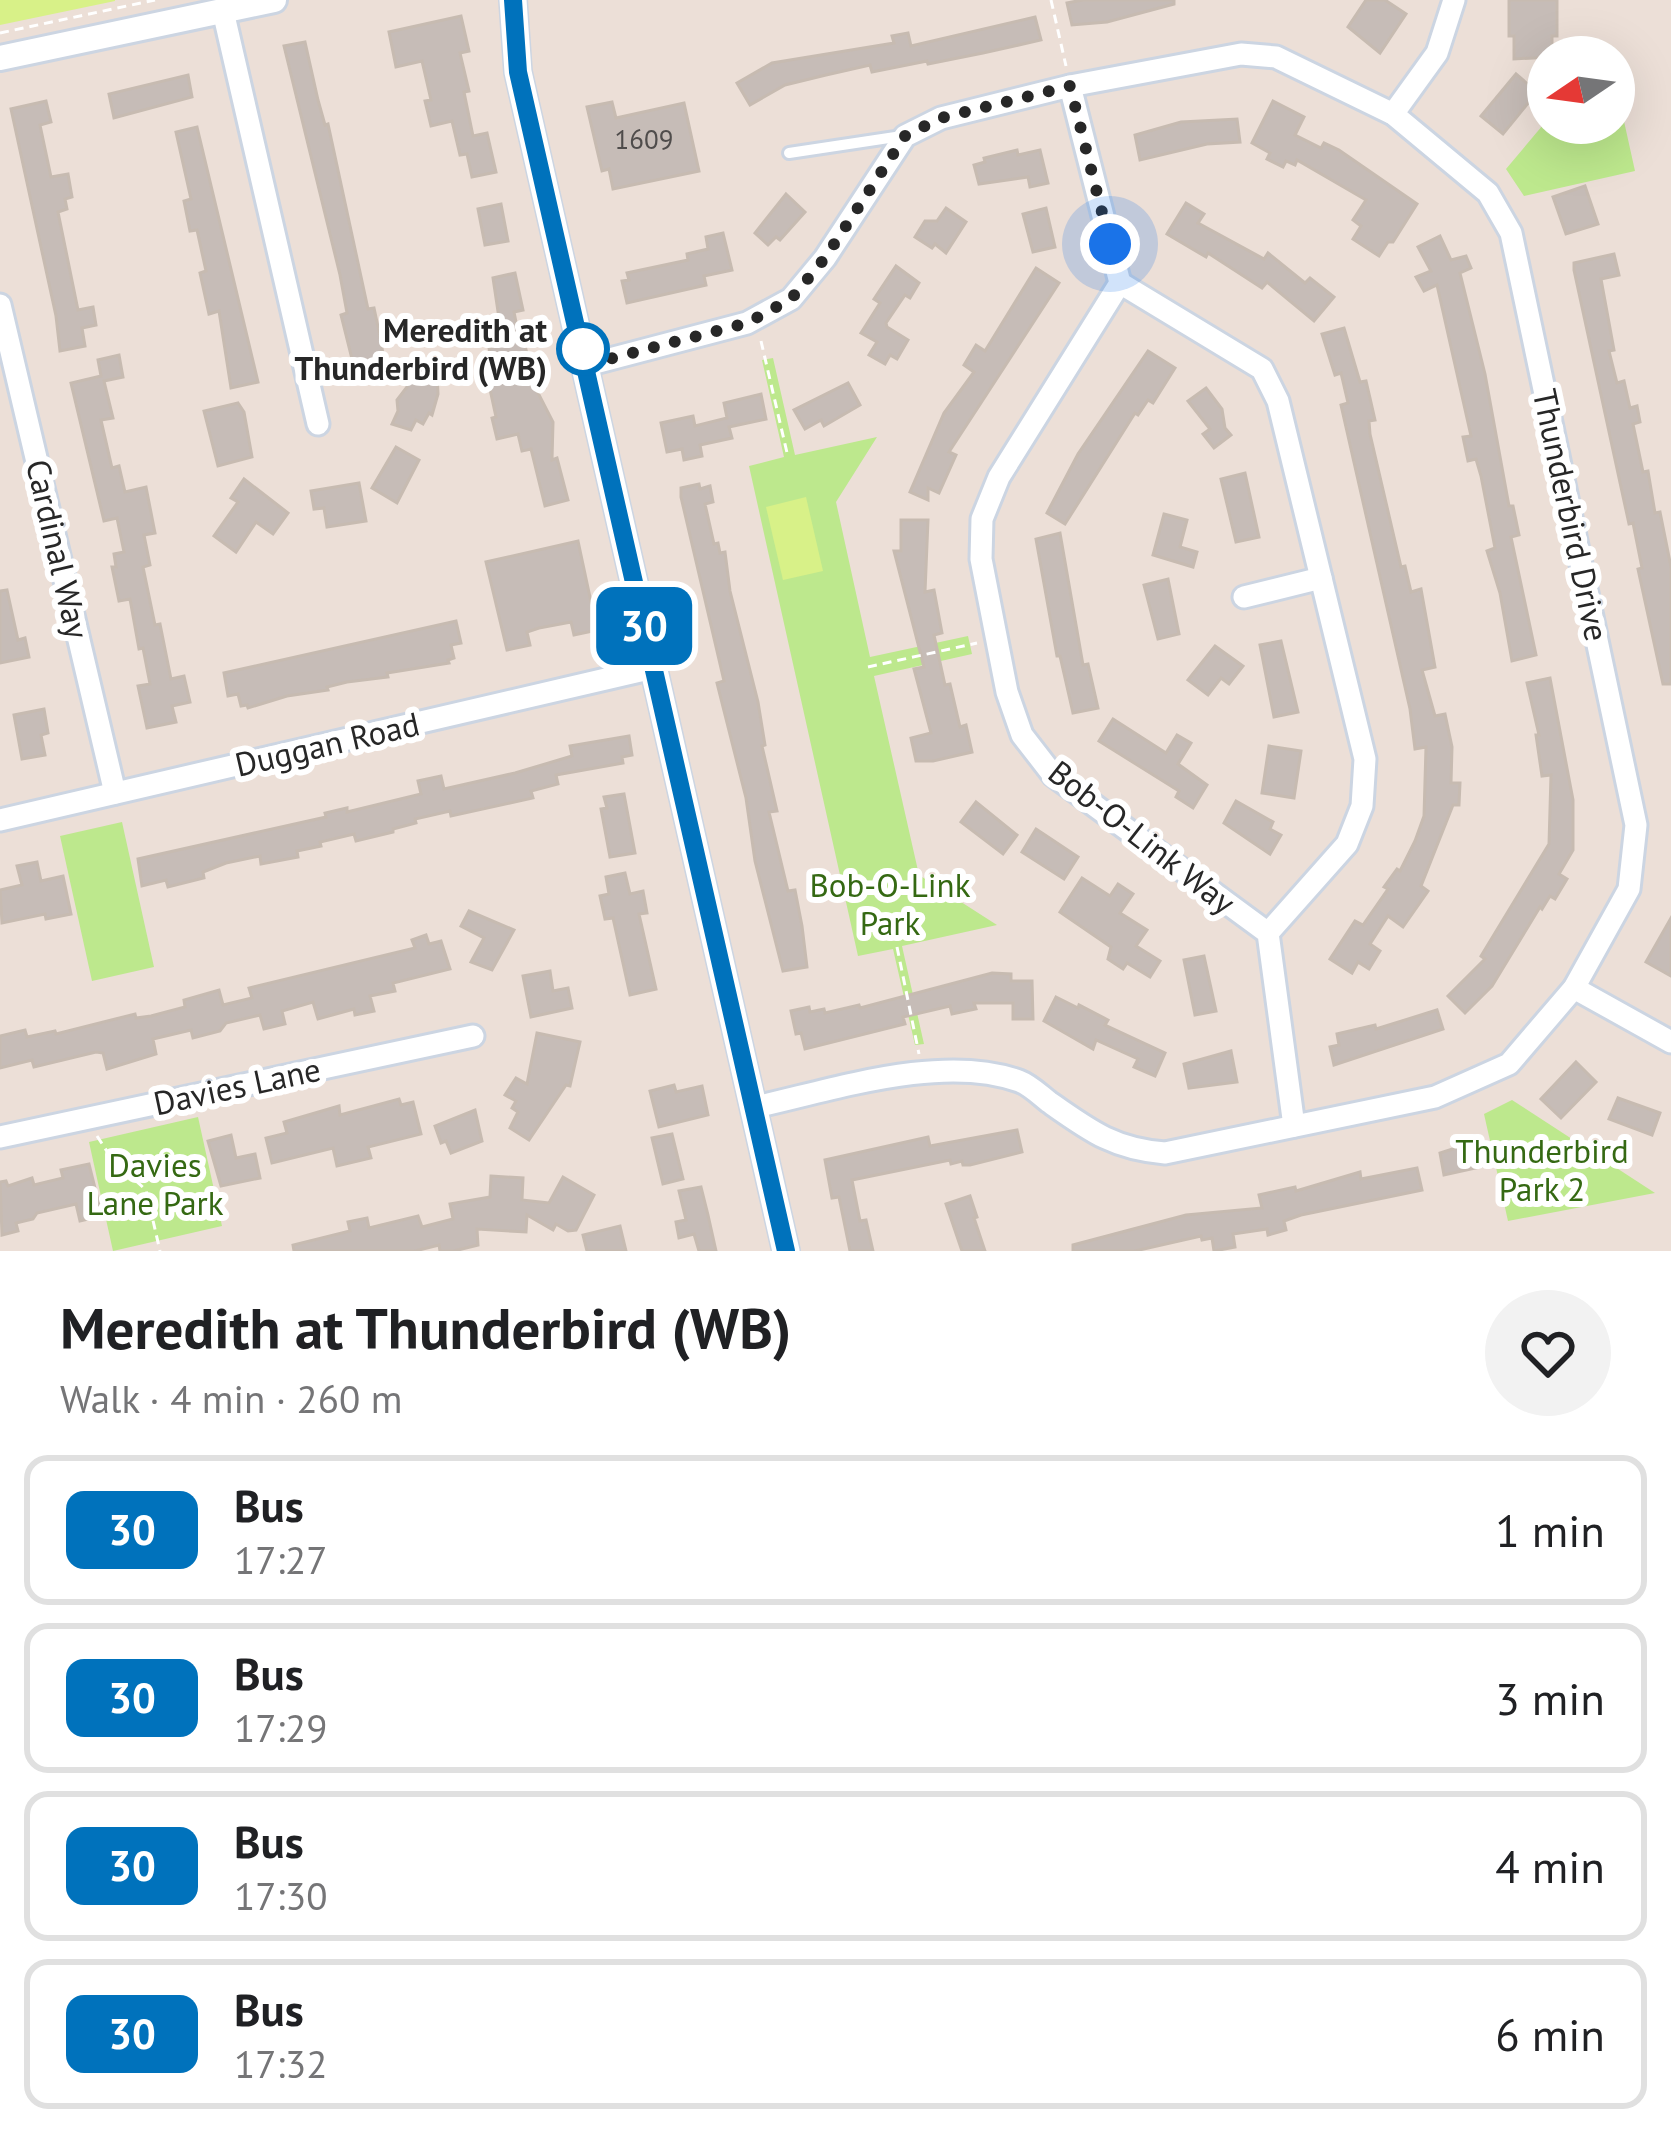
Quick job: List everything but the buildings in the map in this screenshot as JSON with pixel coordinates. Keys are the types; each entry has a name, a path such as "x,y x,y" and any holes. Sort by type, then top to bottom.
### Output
{"street":[{"path":"0,58 274,0"},
{"path":"513,0 518,72 786,1251"},
{"path":"1393,114 1437,52 1454,0"},
{"path":"223,11 318,424"},
{"name":"Thunderbird Drive","path":"755,1107 922,1073 970,1070 1022,1082 1098,1136 1130,1150 1165,1153 1435,1097 1510,1064 1574,988 1629,889 1636,826 1511,232 1488,194 1393,114 1276,57 1241,54 1070,86 941,118 905,136"},
{"path":"1070,86 1120,284 1262,369 1278,401 1365,759 1362,806 1347,844 1268,933"},
{"path":"586,365 756,318 791,299 825,258 905,136"},
{"name":"Bob-O-Link Way","path":"1120,284 999,477 982,519 981,560 1007,692 1022,735 1053,775 1268,933 1294,1126"},
{"name":"Cardinal Way","path":"0,305 115,793"},
{"path":"1244,597 1321,578"},
{"name":"Duggan Road","path":"0,820 653,668"},
{"path":"1574,988 1671,1042"},
{"name":"Davies Lane","path":"0,1138 473,1036"}],"lane":[{"path":"789,153 905,136"}],"path":[{"path":"0,33 155,0"},
{"path":"1051,0 1070,86"},
{"path":"756,318 788,457"},
{"path":"868,667 997,639"},
{"path":"897,947 922,1073"},
{"path":"86,1119 112,1160 146,1190 160,1251"}],"green space":[{"path":"0,0 115,0 115,1 0,25"},
{"path":"1527,144 1629,144 1635,171 1524,196 1506,169"},
{"name":"Bob-O-Link Park","path":"773,358 795,455 877,437 836,502 870,657 968,636 972,654 874,676 919,875 997,925 902,946 924,1044 915,1045 893,949 858,956 749,466 784,457 762,360"},
{"path":"806,497 823,571 783,580 766,507"},
{"path":"122,822 154,967 92,981 60,836"},
{"name":"Thunderbird Park 2","path":"1512,1100 1655,1193 1508,1221 1484,1114"},
{"name":"Davies Lane Park","path":"198,1117 222,1226 113,1251 89,1142"}],"bus line":[{"name":"30","path":"513,0 518,72 786,1251"}],"place":[{"name":"Meredith at Thunderbird (WB)","path":"583,349"}],"route":[{"path":"583,349 586,365 747,323 791,299 825,258 905,136 941,118 1070,86 1110,244"}]}
